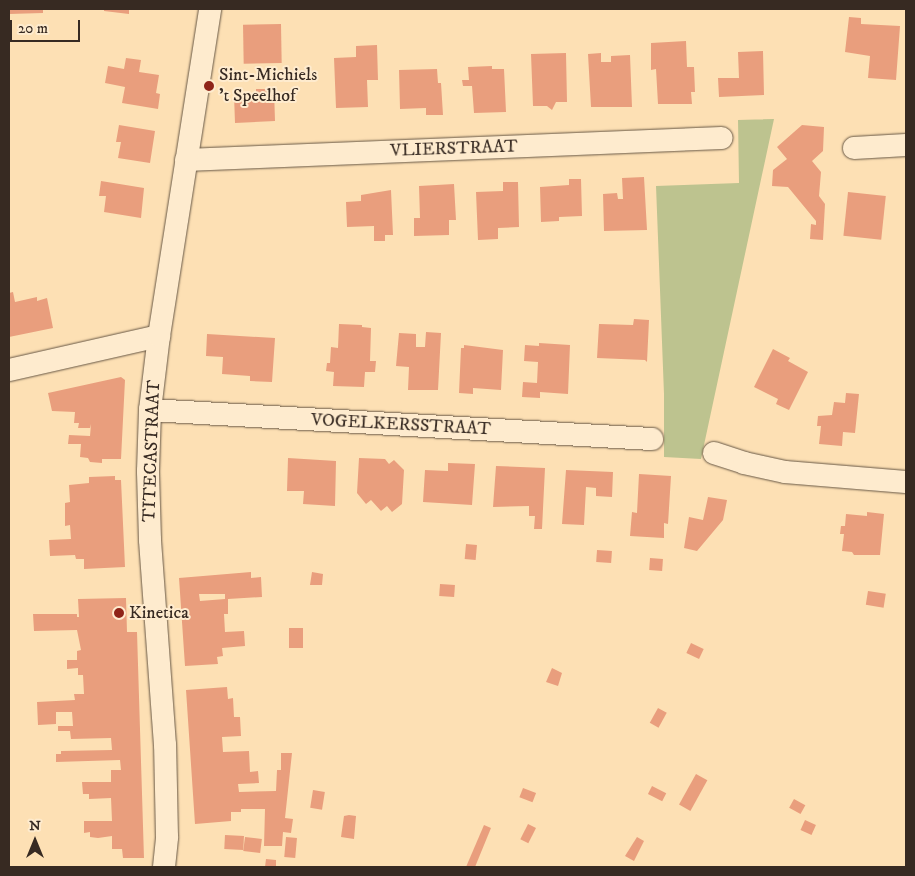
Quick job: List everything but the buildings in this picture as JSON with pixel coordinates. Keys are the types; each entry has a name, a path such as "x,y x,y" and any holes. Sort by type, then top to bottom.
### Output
{"street":[{"name":"TITECASTRAAT","path":"164,867 167,838 165,745 150,540 148,471 150,410 159,336 210,9"},
{"name":"VLIERSTRAAT","path":"186,160 722,138"},
{"path":"854,148 906,144"},
{"path":"9,370 159,336"},
{"name":"VOGELKERSSTRAAT","path":"150,410 652,439"},
{"path":"714,453 744,463 785,472 906,482"}],"green space":[{"path":"774,119 701,459 664,457 664,394 656,186 739,183 738,120"}],"place":[{"name":"Sint-Michiels 't Speelhof","path":"209,86"},
{"name":"Kinetica","path":"119,613"}]}
